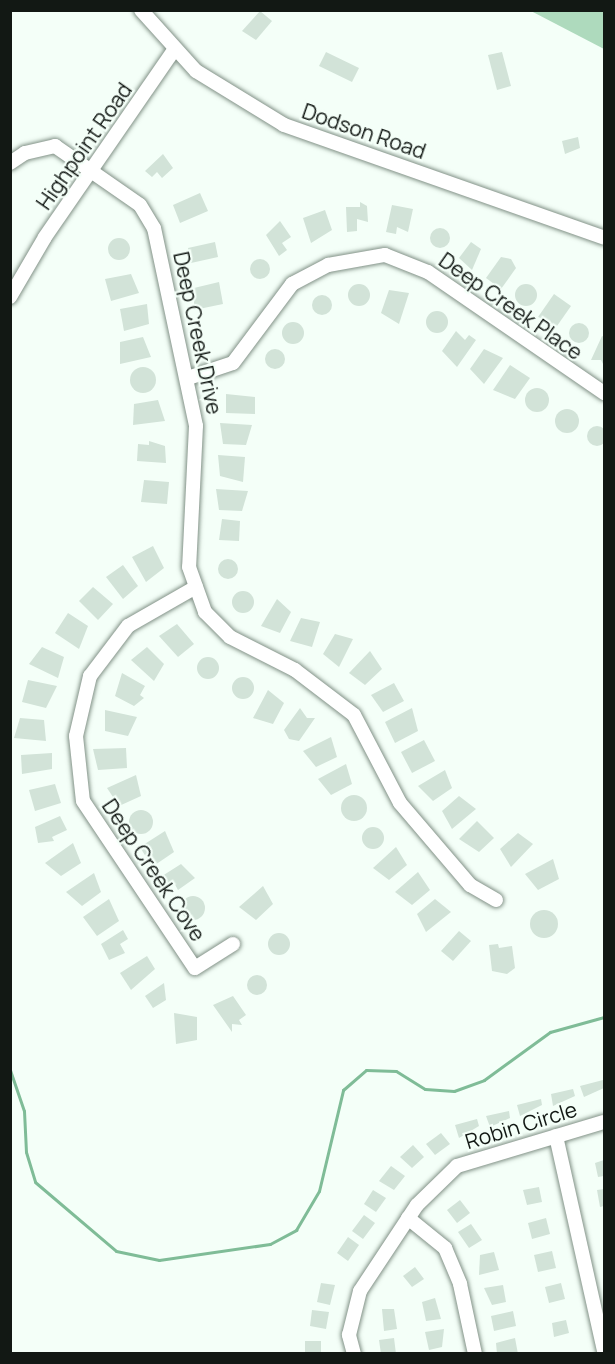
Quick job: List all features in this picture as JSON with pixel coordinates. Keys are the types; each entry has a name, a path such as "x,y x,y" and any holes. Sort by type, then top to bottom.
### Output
{"street":[{"name":"Dodson Road","path":"141,10 174,50 225,93 284,125 604,238"},
{"name":"Highpoint Road","path":"10,297 45,237 95,171 174,50"},
{"name":"Deep Creek Drive","path":"10,163 25,153 55,146 95,171 140,205 154,228 188,378 196,426 189,567 205,612 230,638 296,670 354,715 400,803 470,885 496,900"},
{"name":"Deep Creek Place","path":"188,378 233,363 292,284 328,264 385,255 428,272 604,393"},
{"name":"Deep Creek Cove","path":"196,587 128,626 90,676 76,736 83,801 195,968 233,944"},
{"name":"Robin Circle","path":"354,1353 349,1335 360,1291 408,1218 457,1166 604,1122"},
{"path":"556,1136 604,1351"},
{"path":"408,1218 445,1248 460,1284 475,1353"}],"green space":[{"path":"531,11 604,11 604,49"}],"building":[{"path":"260,11 272,21 256,40 242,31"},
{"path":"326,52 359,68 352,82 319,66"},
{"path":"502,52 511,86 497,90 488,55"},
{"path":"578,137 580,148 565,154 562,141"},
{"path":"163,154 173,168 162,178 157,172 152,177 145,171"},
{"path":"200,193 208,211 180,223 173,205"},
{"path":"360,202 367,206 368,222 357,219 357,231 347,232 346,207 360,207"},
{"path":"392,205 413,209 408,232 397,227 396,234 386,232"},
{"path":"325,210 332,230 311,243 303,218"},
{"path":"280,221 291,237 282,243 287,250 279,256 266,235"},
{"path":"440,228 447,231 450,238 447,245 440,248 433,245 430,238 433,231"},
{"path":"119,238 127,241 130,249 127,257 119,260 111,257 108,249 111,241"},
{"path":"215,242 218,257 191,263 188,248"},
{"path":"471,242 481,249 472,270 459,258"},
{"path":"501,257 511,259 516,268 501,289 486,278"},
{"path":"260,259 267,262 270,269 267,276 260,279 253,276 250,269 253,262"},
{"path":"131,274 139,293 111,301 105,279"},
{"path":"219,282 223,304 194,310 194,288"},
{"path":"359,284 369,291 370,295 363,305 359,306 349,299 348,295 355,285"},
{"path":"526,284 534,287 537,295 534,303 526,306 518,303 515,295 518,287"},
{"path":"389,290 409,293 399,324 381,313"},
{"path":"554,294 571,306 557,326 538,317"},
{"path":"322,295 329,298 332,305 329,312 322,315 315,312 312,305 315,298"},
{"path":"147,304 149,324 124,331 120,309"},
{"path":"437,311 445,314 448,322 445,330 437,333 429,330 426,322 429,314"},
{"path":"293,322 303,329 304,333 297,343 293,344 283,337 282,333 289,323"},
{"path":"579,323 586,326 589,333 586,340 579,343 572,340 569,333 572,326"},
{"path":"456,331 465,340 469,335 476,340 457,367 442,351"},
{"path":"602,336 604,337 604,366 601,360 591,360"},
{"path":"143,337 151,357 120,364 120,342"},
{"path":"271,349 279,349 285,355 285,363 279,369 271,369 265,363 265,355"},
{"path":"484,349 503,358 484,384 470,369"},
{"path":"510,365 530,378 515,399 493,390"},
{"path":"143,367 152,371 156,380 152,389 143,393 134,389 130,380 134,371"},
{"path":"537,388 546,391 549,400 546,409 537,412 528,409 525,400 528,391"},
{"path":"226,394 255,397 255,414 226,413"},
{"path":"158,400 165,421 133,425 134,404"},
{"path":"567,409 576,412 579,421 576,430 567,433 558,430 555,421 558,412"},
{"path":"220,423 252,425 246,445 223,444"},
{"path":"597,426 604,429 607,436 604,443 597,446 590,443 587,436 590,429"},
{"path":"149,441 165,446 166,463 137,461 138,444 149,445"},
{"path":"218,455 245,457 243,482 220,476"},
{"path":"144,480 169,482 167,504 141,502"},
{"path":"216,489 248,491 242,511 219,510"},
{"path":"222,519 240,521 239,541 219,540"},
{"path":"153,546 164,568 146,582 132,557"},
{"path":"224,559 232,559 238,565 238,573 232,579 224,579 218,573 218,565"},
{"path":"123,565 138,586 123,599 106,577"},
{"path":"93,587 113,604 98,620 79,601"},
{"path":"243,591 251,594 254,602 251,610 243,613 235,610 232,602 235,594"},
{"path":"277,599 291,612 280,633 261,626"},
{"path":"68,613 88,626 79,649 55,633"},
{"path":"301,618 320,622 312,647 290,641"},
{"path":"177,624 194,644 178,657 159,636"},
{"path":"335,634 353,639 339,667 323,654"},
{"path":"42,647 64,657 58,678 29,664"},
{"path":"147,647 164,664 154,681 131,660"},
{"path":"370,651 382,669 365,685 349,673"},
{"path":"208,657 218,664 219,668 212,678 208,679 198,672 197,668 204,658"},
{"path":"122,673 145,686 140,695 144,698 134,706 115,696"},
{"path":"243,677 251,680 254,688 251,696 243,699 235,696 232,688 235,680"},
{"path":"28,680 57,686 46,708 22,702"},
{"path":"394,683 404,701 383,712 371,695"},
{"path":"268,690 284,703 273,724 253,718"},
{"path":"300,708 307,718 315,718 299,741 289,739 284,730"},
{"path":"412,708 418,731 395,743 385,722"},
{"path":"105,710 137,717 128,736 105,731"},
{"path":"20,718 44,720 46,741 14,738"},
{"path":"331,737 337,757 316,767 303,751"},
{"path":"424,740 435,761 412,773 401,752"},
{"path":"126,748 127,768 98,770 93,749"},
{"path":"52,753 52,769 22,774 21,755"},
{"path":"346,764 352,784 331,795 318,779"},
{"path":"445,770 452,788 433,801 418,786"},
{"path":"136,775 141,796 119,806 107,788"},
{"path":"55,784 61,803 35,811 29,790"},
{"path":"354,795 363,799 367,808 363,817 354,821 345,817 341,808 345,799"},
{"path":"459,796 476,809 452,829 442,811"},
{"path":"141,810 149,814 153,822 149,830 141,834 133,830 129,822 133,814"},
{"path":"60,816 67,830 52,837 54,841 38,843 35,827"},
{"path":"477,821 494,838 479,852 459,839"},
{"path":"373,827 381,830 384,838 381,846 373,849 365,846 362,838 365,830"},
{"path":"165,831 174,852 152,867 140,847"},
{"path":"518,833 533,844 511,867 500,849"},
{"path":"73,843 81,863 61,876 45,863"},
{"path":"396,847 407,865 389,880 373,868"},
{"path":"553,859 559,879 538,890 525,874"},
{"path":"181,864 195,878 178,890 173,881 165,886 159,878"},
{"path":"418,872 430,890 412,905 395,892"},
{"path":"94,873 101,892 82,906 66,892"},
{"path":"263,886 273,904 256,920 239,907"},
{"path":"193,896 201,900 205,908 201,916 193,920 185,916 181,908 185,900"},
{"path":"109,899 119,921 97,936 83,917"},
{"path":"435,899 451,912 426,932 417,914"},
{"path":"544,910 554,914 558,924 554,934 544,938 534,934 530,924 534,914"},
{"path":"123,930 128,939 120,944 125,953 109,960 101,944"},
{"path":"459,931 471,941 453,961 441,951"},
{"path":"279,933 289,940 290,944 283,954 279,955 269,948 268,944 275,934"},
{"path":"498,944 499,948 512,946 515,968 507,974 492,971 489,945"},
{"path":"147,956 155,969 131,990 120,973"},
{"path":"257,975 264,978 267,985 264,992 257,995 250,992 247,985 250,978"},
{"path":"164,983 166,1000 153,1008 145,996"},
{"path":"233,996 246,1015 239,1020 242,1025 232,1024 232,1032 213,1005"},
{"path":"174,1013 197,1017 197,1040 176,1044"},
{"path":"603,1080 604,1088 584,1097 580,1086"},
{"path":"573,1089 575,1096 553,1106 551,1094"},
{"path":"541,1099 542,1105 520,1116 517,1105"},
{"path":"509,1111 510,1118 490,1127 486,1116"},
{"path":"477,1119 479,1126 459,1138 455,1125"},
{"path":"441,1133 450,1144 435,1155 426,1144"},
{"path":"413,1145 424,1157 412,1168 400,1157"},
{"path":"604,1160 604,1176 598,1177 595,1163"},
{"path":"391,1166 405,1176 394,1190 379,1181"},
{"path":"539,1187 542,1202 527,1205 523,1190"},
{"path":"604,1189 604,1206 600,1207 597,1190"},
{"path":"373,1190 386,1198 376,1212 364,1204"},
{"path":"460,1200 470,1213 457,1223 447,1210"},
{"path":"364,1215 375,1223 363,1239 352,1231"},
{"path":"546,1218 550,1234 532,1239 528,1223"},
{"path":"471,1224 482,1240 469,1248 458,1232"},
{"path":"348,1237 359,1245 348,1261 337,1253"},
{"path":"552,1251 556,1268 538,1272 534,1255"},
{"path":"494,1252 499,1270 479,1275 480,1255"},
{"path":"415,1267 424,1279 412,1287 403,1276"},
{"path":"321,1283 335,1285 330,1305 317,1302"},
{"path":"561,1283 565,1299 549,1303 545,1287"},
{"path":"503,1285 506,1302 492,1305 484,1288"},
{"path":"435,1298 441,1319 426,1321 422,1302"},
{"path":"382,1309 394,1309 397,1329 384,1331"},
{"path":"312,1310 329,1312 326,1329 310,1326"},
{"path":"513,1311 516,1326 494,1331 491,1316"},
{"path":"566,1320 569,1333 554,1337 552,1323"},
{"path":"444,1329 442,1347 429,1350 425,1332"},
{"path":"394,1338 396,1354 381,1354 379,1340"},
{"path":"515,1338 518,1354 497,1354 496,1343"},
{"path":"305,1341 321,1341 321,1354 305,1354"}],"waterway":[{"path":"10,1070 24,1111 26,1152 35,1182 116,1251 159,1260 270,1244 296,1230 319,1191 343,1090 366,1070 396,1071 425,1089 454,1091 484,1080 550,1032 604,1017"}]}
